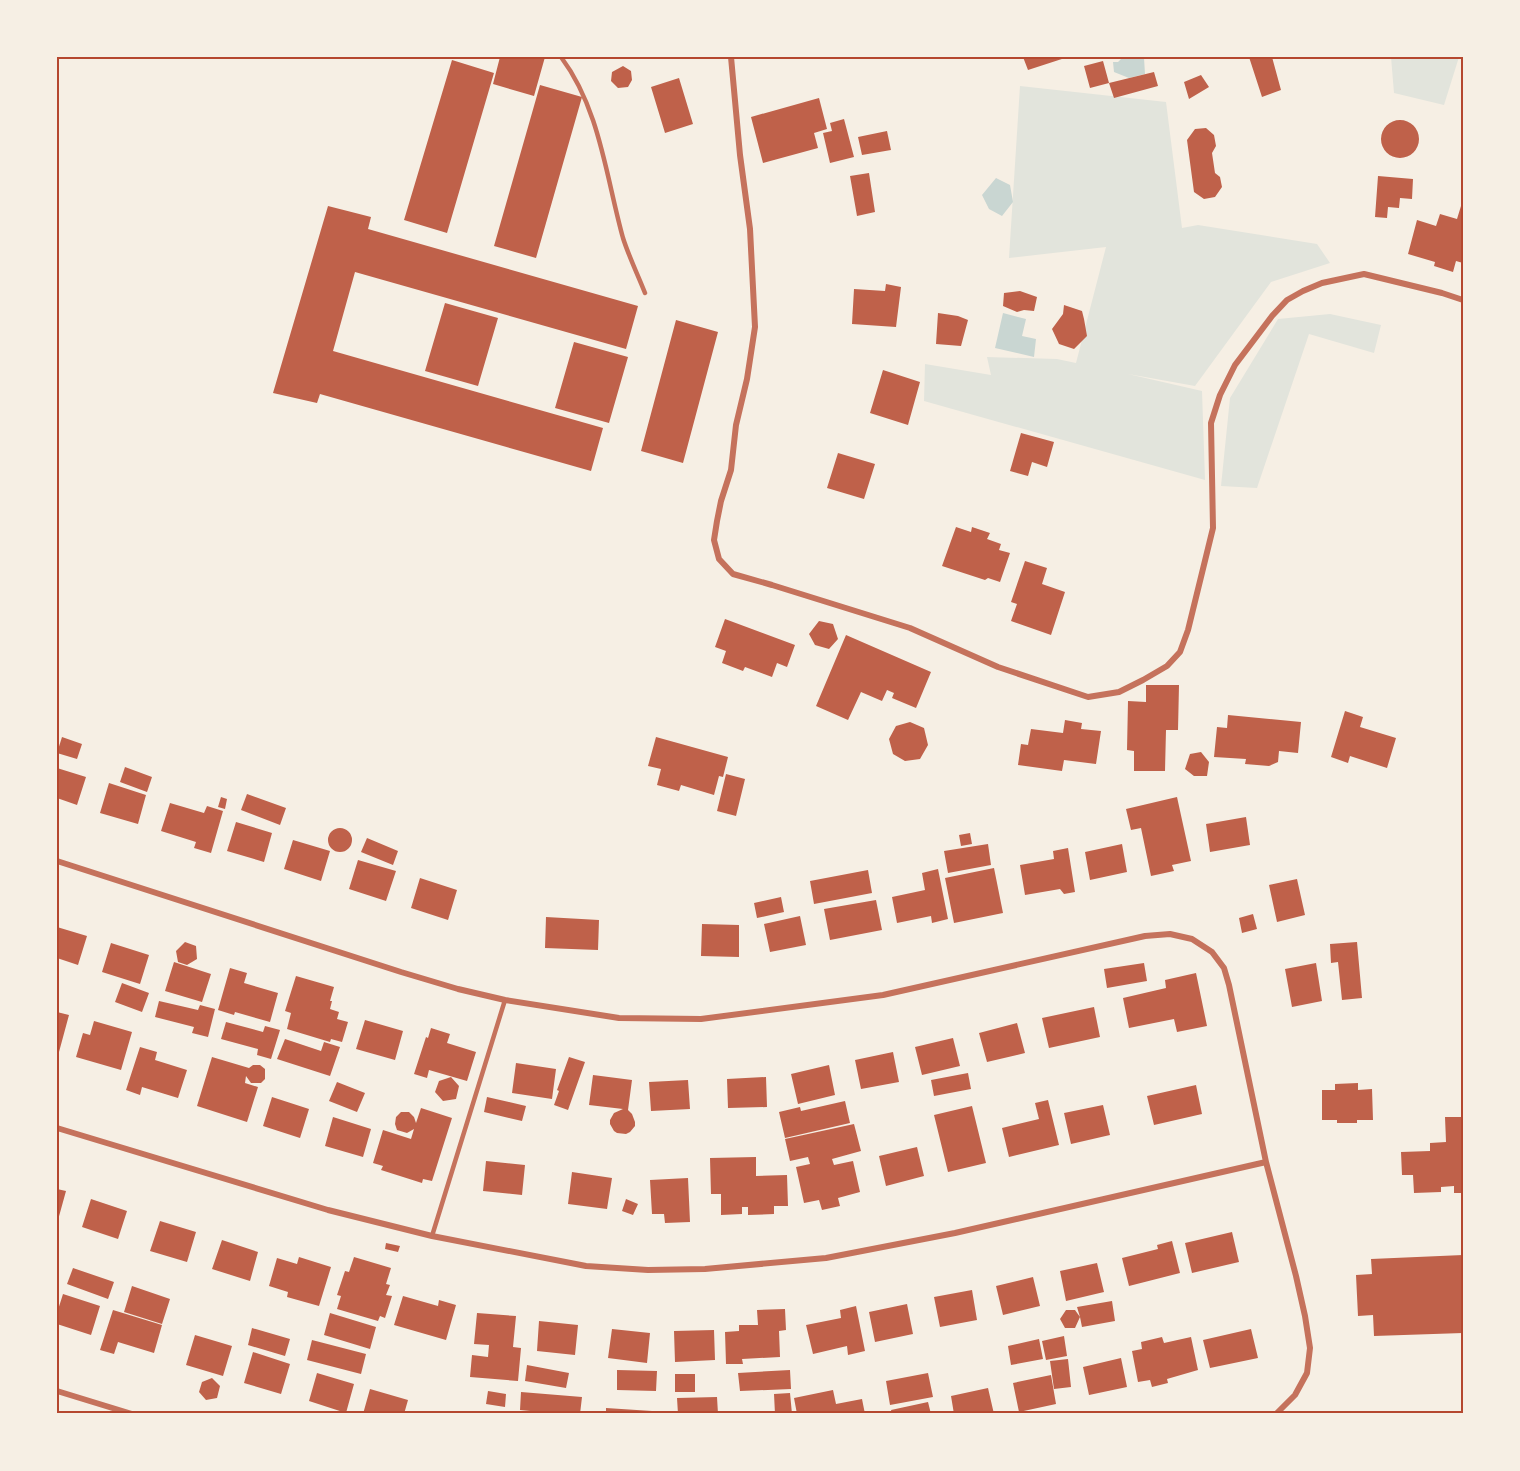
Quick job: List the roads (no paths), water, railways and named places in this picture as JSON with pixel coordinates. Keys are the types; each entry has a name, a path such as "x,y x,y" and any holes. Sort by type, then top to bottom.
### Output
{"street":[{"path":"731,57 740,155 750,229 755,327 747,379 736,425 731,470 721,501 714,540 719,559 733,574 910,628 998,667 1088,697 1119,692 1167,666 1180,652 1188,630 1213,528 1211,423 1220,395 1235,365 1287,300 1322,283 1364,274 1463,300"},
{"path":"57,861 458,989 505,1000 619,1018 701,1020 883,995 1145,936 1170,934 1192,939 1212,952 1224,968 1266,1162 1305,1316 1310,1348 1307,1373 1296,1395 1275,1414"},
{"path":"57,1128 328,1210 432,1236 586,1266 648,1270 705,1269 826,1258 955,1233 1266,1162"},
{"path":"57,1391 132,1414"}],"lane":[{"path":"561,57 572,72 589,106 624,240 645,293"},
{"path":"432,1236 505,1000"}]}
